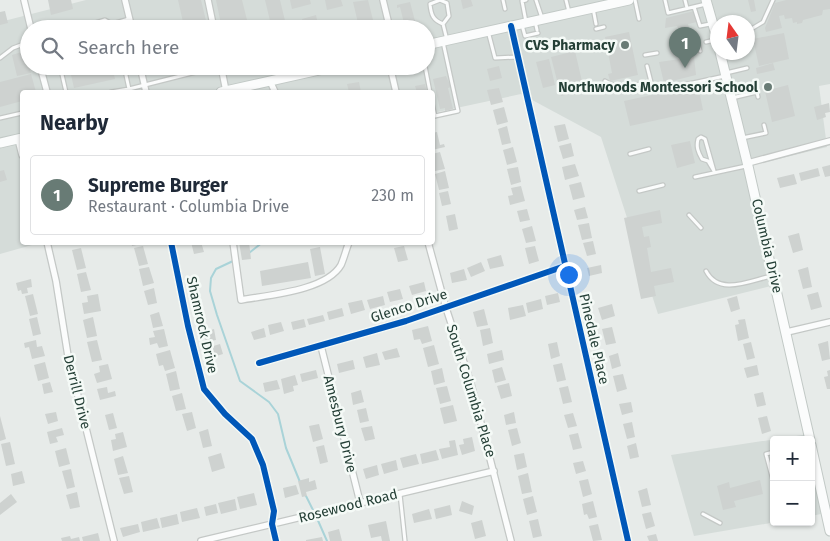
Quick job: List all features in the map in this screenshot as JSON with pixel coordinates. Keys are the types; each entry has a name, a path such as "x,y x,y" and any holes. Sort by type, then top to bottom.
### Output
{"main road":[{"path":"435,44 569,13 589,5 629,0"},
{"path":"707,2 711,15"},
{"name":"Columbia Drive","path":"722,60 748,164 809,436"},
{"path":"252,89 292,75"},
{"path":"0,143 20,139"},
{"path":"815,459 826,499 830,531"}],"street":[{"path":"125,0 129,19"},
{"path":"208,0 212,20"},
{"path":"384,0 388,20"},
{"path":"27,1 30,20"},
{"name":"Pinedale Place","path":"510,26 628,541"},
{"path":"42,75 46,90"},
{"path":"142,75 145,90"},
{"path":"222,75 225,90"},
{"path":"392,75 396,90"},
{"path":"270,82 274,90"},
{"path":"748,164 830,141"},
{"name":"Derrill Drive","path":"49,245 68,356 114,541"},
{"name":"Shamrock Drive","path":"172,245 188,326 204,389 225,414 252,439 263,465 274,511 272,524 276,541"},
{"path":"233,245 241,300 299,289 323,281 340,266 347,245"},
{"name":"South Columbia Place","path":"429,245 446,308 471,384 511,541"},
{"name":"Glenco Drive","path":"259,363 446,308 565,266"},
{"path":"787,332 830,322"},
{"name":"Amesbury Drive","path":"321,346 360,502"},
{"name":"Rosewood Road","path":"201,541 494,471"}],"lane":[{"path":"435,116 458,110 448,62 443,24 449,16 447,3 440,0 430,4 430,11 436,21 443,24"},
{"path":"503,0 505,9"},
{"path":"523,0 531,21 537,32 525,36 531,21 536,0"},
{"path":"566,0 569,13"},
{"path":"635,0 639,18"},
{"path":"665,0 668,13 707,2"},
{"path":"685,0 687,8"},
{"path":"755,27 762,22 773,0"},
{"path":"589,5 596,27 604,27"},
{"path":"694,6 700,26 710,26"},
{"path":"488,31 495,58 518,57"},
{"path":"706,42 710,41"},
{"path":"698,43 700,51"},
{"path":"0,58 13,48 20,45"},
{"path":"645,55 657,53"},
{"path":"605,81 611,85 630,86 651,82 647,66"},
{"path":"665,89 747,68"},
{"path":"62,75 66,90"},
{"path":"126,75 129,89"},
{"path":"123,90 185,75"},
{"path":"427,75 430,90"},
{"path":"731,98 757,92 758,97"},
{"path":"0,118 20,113"},
{"path":"741,138 766,133 764,126"},
{"path":"702,137 705,138 714,171 708,161 702,159 699,154 696,145 698,139 702,137"},
{"path":"630,154 649,149"},
{"path":"695,176 748,164"},
{"path":"639,191 663,185"},
{"path":"689,215 701,228"},
{"path":"706,271 710,280 718,285 728,286 774,276"},
{"path":"770,453 766,454 770,469"},
{"path":"400,493 405,541"},
{"path":"703,514 720,523"}],"shaded area":[{"path":"86,0 830,0 830,84 819,86 827,147 750,166 779,284 658,314 601,137 521,94 435,113 435,90 20,90 20,245 32,245 0,254 0,22"},
{"path":"770,440 770,523 694,536 671,455"},
{"path":"815,463 826,513 815,515"}],"building":[{"path":"48,0 71,0 73,9 51,15"},
{"path":"178,0 201,0 206,20 183,20"},
{"path":"216,0 242,0 247,20 220,20"},
{"path":"265,0 280,0 285,20 270,20"},
{"path":"290,0 310,0 311,4 292,9"},
{"path":"325,0 341,0 343,6 327,10"},
{"path":"368,0 373,20 357,20 353,2"},
{"path":"461,0 471,0 473,6 463,9"},
{"path":"748,0 754,0 756,11 751,12"},
{"path":"786,0 830,0 830,9 823,10 822,15 803,20 802,23 797,24 797,22 793,23 792,18 785,19 784,15 779,16 782,28 766,32 765,28 775,3"},
{"path":"410,2 415,20 403,20 400,7 397,8 397,5"},
{"path":"5,11 8,23 0,25 0,12"},
{"path":"694,11 697,22 688,24 689,28 679,30 677,26 665,28 666,18"},
{"path":"316,15 317,20 302,20"},
{"path":"629,32 638,75 610,81 608,74 612,73 605,37"},
{"path":"784,33 789,59 759,66 755,39"},
{"path":"575,51 584,90 561,96 551,57"},
{"path":"20,53 20,75 22,75 17,76 12,55"},
{"path":"694,57 696,75 664,83 659,62"},
{"path":"549,59 555,85 543,88 536,62"},
{"path":"773,63 775,70 757,74 756,68"},
{"path":"499,66 502,78 490,81 487,69"},
{"path":"31,75 35,90 20,90 20,102 0,107 0,82"},
{"path":"71,75 114,75 115,79 74,88"},
{"path":"446,76 451,87 448,88 453,109 445,111 445,108 440,109 433,79"},
{"path":"359,82 361,90 348,90 347,84"},
{"path":"425,84 426,90 416,90 415,86"},
{"path":"698,85 703,110 630,126 624,101"},
{"path":"788,85 795,116 772,122 765,91"},
{"path":"499,88 503,102 491,105 487,90"},
{"path":"829,103 830,112 825,113 826,117 817,120 814,107"},
{"path":"504,107 508,122 497,125 493,110"},
{"path":"565,124 569,139 558,142 554,126"},
{"path":"507,126 511,143 502,145 498,129"},
{"path":"435,132 437,132 440,145 444,144 445,147 435,149"},
{"path":"690,141 695,163 677,168 671,145"},
{"path":"571,143 574,156 563,159 559,146"},
{"path":"513,147 517,162 507,165 503,150"},
{"path":"440,152 445,169 435,171 435,153"},
{"path":"575,164 579,176 565,180 562,167"},
{"path":"830,165 830,176 825,177 822,167"},
{"path":"518,167 521,182 511,185 507,169"},
{"path":"818,168 820,176 801,181 799,173"},
{"path":"4,170 7,180 0,182 0,171"},
{"path":"445,171 449,188 439,190 435,174"},
{"path":"794,174 797,184 780,188 777,178"},
{"path":"581,182 585,197 573,200 569,185"},
{"path":"521,186 525,201 510,205 508,196 513,195 511,188"},
{"path":"448,191 451,204 442,206 439,193"},
{"path":"585,207 588,218 577,220 574,210"},
{"path":"527,209 530,220 520,222 517,211"},
{"path":"660,210 662,223 642,227 644,237 649,236 651,247 647,248 651,272 671,268 674,282 654,286 656,296 641,299 624,218"},
{"path":"455,214 458,229 449,231 446,216"},
{"path":"589,223 592,238 582,240 578,225"},
{"path":"532,226 536,241 526,243 522,229"},
{"path":"799,233 803,250 793,253 788,236"},
{"path":"593,241 596,254 587,256 583,243"},
{"path":"192,245 202,245 204,252 194,254"},
{"path":"240,245 249,245 251,259 242,260"},
{"path":"143,246 148,264 139,266 134,248"},
{"path":"404,246 408,260 398,262 394,248"},
{"path":"535,246 539,261 529,264 525,248"},
{"path":"320,247 325,274 315,276 310,249"},
{"path":"81,248 86,268 77,270 72,250"},
{"path":"501,255 504,266 490,269 487,259"},
{"path":"308,262 311,278 262,286 260,271"},
{"path":"481,262 485,271 471,277 467,268"},
{"path":"601,265 602,273 589,276 587,268"},
{"path":"149,267 154,283 143,286 139,269"},
{"path":"808,267 812,287 803,289 798,270"},
{"path":"464,269 467,280 452,283 450,273"},
{"path":"86,272 91,290 81,292 77,274"},
{"path":"31,279 32,287 27,288 28,293 22,294 21,290 18,291 16,283"},
{"path":"424,282 426,291 412,295 409,286"},
{"path":"154,288 157,303 148,305 144,291"},
{"path":"400,289 403,299 390,302 387,292"},
{"path":"818,292 822,307 811,310 807,295"},
{"path":"558,293 560,302 547,305 545,296"},
{"path":"33,294 38,314 30,316 25,296"},
{"path":"98,294 101,311 84,314 82,303 88,302 87,296"},
{"path":"383,296 385,305 370,309 367,300"},
{"path":"737,296 740,309 731,312 727,299"},
{"path":"541,299 543,309 528,313 526,303"},
{"path":"362,300 365,310 351,314 348,303"},
{"path":"612,304 615,316 602,320 598,308"},
{"path":"523,305 526,316 510,320 508,308"},
{"path":"342,308 344,316 329,320 327,312"},
{"path":"484,309 488,325 477,327 473,312"},
{"path":"159,312 163,326 153,328 150,315"},
{"path":"323,315 325,321 309,325 307,319"},
{"path":"37,317 41,334 33,336 29,319"},
{"path":"93,317 97,336 87,338 83,320"},
{"path":"304,319 306,327 293,330 291,322"},
{"path":"745,319 749,338 738,341 735,325 739,324 738,320"},
{"path":"281,322 284,331 270,335 268,325"},
{"path":"428,326 432,341 422,344 420,339 414,340 412,330"},
{"path":"612,327 616,343 606,345 602,329"},
{"path":"264,328 266,337 254,340 251,332"},
{"path":"490,328 493,343 483,346 480,330"},
{"path":"164,329 168,346 159,348 157,343 150,345 149,338 155,337 153,331"},
{"path":"214,329 216,340 206,342 203,332"},
{"path":"36,340 37,347 42,346 45,356 32,359 29,347 25,348 24,343"},
{"path":"97,340 102,360 92,362 87,342"},
{"path":"828,341 830,359 822,361 818,344"},
{"path":"557,342 560,356 551,359 548,344"},
{"path":"751,342 755,358 747,360 743,344"},
{"path":"220,344 223,354 213,357 210,347"},
{"path":"434,345 439,364 428,367 423,348"},
{"path":"397,348 400,357 385,360 382,352"},
{"path":"170,350 175,368 165,371 163,365 159,366 156,354"},
{"path":"502,350 504,360 489,364 487,354"},
{"path":"377,353 380,365 366,368 363,357"},
{"path":"618,353 621,366 612,369 609,356"},
{"path":"353,360 355,369 339,373 337,364"},
{"path":"45,362 49,378 38,381 34,365"},
{"path":"562,363 566,380 557,382 553,365"},
{"path":"108,364 112,379 97,383 94,374 100,372 99,366"},
{"path":"757,365 759,375 747,378 744,368"},
{"path":"502,367 506,380 495,383 492,370"},
{"path":"442,368 445,382 434,385 431,371"},
{"path":"316,370 318,378 302,382 300,374"},
{"path":"830,370 830,389 827,389 824,377 828,376 827,371"},
{"path":"176,371 180,389 170,391 166,374"},
{"path":"623,374 627,389 617,392 613,376"},
{"path":"295,375 298,385 293,386 294,391 284,394 281,379"},
{"path":"277,380 280,389 265,392 263,383"},
{"path":"50,382 53,392 44,394 42,384"},
{"path":"509,383 512,396 501,399 497,386"},
{"path":"447,386 451,401 440,404 436,388"},
{"path":"568,386 572,402 563,404 559,388"},
{"path":"107,387 108,393 115,391 116,396 100,400 97,389"},
{"path":"361,390 364,402 353,405 351,393"},
{"path":"763,392 766,405 757,407 754,394"},
{"path":"182,393 186,409 176,411 172,396"},
{"path":"631,402 633,412 622,415 619,404"},
{"path":"453,405 457,421 444,424 440,408"},
{"path":"366,408 369,421 360,423 357,410"},
{"path":"56,412 58,421 48,424 45,414"},
{"path":"192,412 196,428 187,431 182,414"},
{"path":"514,412 516,423 506,425 504,415"},
{"path":"113,413 117,428 109,430 105,415"},
{"path":"573,413 577,426 568,428 564,415"},
{"path":"0,416 6,439 0,441"},
{"path":"767,416 771,431 762,434 758,418"},
{"path":"632,422 635,437 627,439 623,424"},
{"path":"319,424 323,439 313,442 309,426"},
{"path":"372,426 375,439 365,441 361,428"},
{"path":"62,428 64,435 56,437 58,442 50,444 47,432"},
{"path":"517,428 521,443 512,446 508,430"},
{"path":"208,429 212,446 203,448 199,432"},
{"path":"123,432 127,447 113,451 111,440 116,439 115,434"},
{"path":"578,433 582,448 573,450 569,435"},
{"path":"472,437 475,451 462,455 459,445 464,444 463,439"},
{"path":"455,440 458,455 442,459 439,449 450,447 449,441"},
{"path":"10,442 15,464 6,466 1,444"},
{"path":"636,443 639,457 630,459 627,446"},
{"path":"324,445 328,462 320,464 316,447"},
{"path":"66,448 70,464 59,467 55,451"},
{"path":"436,450 439,460 422,464 420,454"},
{"path":"221,453 225,468 212,472 208,457"},
{"path":"524,453 527,467 517,470 514,455"},
{"path":"416,454 419,464 403,468 400,458"},
{"path":"123,456 128,473 118,475 114,459"},
{"path":"396,460 398,470 384,474 381,464"},
{"path":"583,461 586,471 576,474 573,463"},
{"path":"377,465 379,475 366,479 363,469"},
{"path":"71,469 75,487 67,489 62,471"},
{"path":"22,471 25,483 13,486 11,474"},
{"path":"528,473 532,492 522,494 518,476"},
{"path":"129,476 133,492 124,494 119,478"},
{"path":"309,478 309,482 315,480 317,489 306,492 307,496 302,497 298,481"},
{"path":"588,479 592,494 583,497 579,481"},
{"path":"760,480 763,494 734,501 736,507 723,510 717,486 729,482 730,488"},
{"path":"296,485 299,494 285,498 283,488"},
{"path":"647,488 651,505 642,507 638,491"},
{"path":"77,492 80,507 70,509 66,495"},
{"path":"254,493 257,505 240,509 237,497"},
{"path":"11,494 17,502 0,515 0,503"},
{"path":"533,496 537,512 527,515 523,499"},
{"path":"235,499 237,510 221,514 218,503"},
{"path":"462,501 474,506 472,515 459,511"},
{"path":"593,501 597,517 589,519 587,514 584,515 582,504"},
{"path":"216,504 218,513 206,516 204,507"},
{"path":"450,505 452,515 436,519 434,509"},
{"path":"197,508 200,518 182,522 180,512"},
{"path":"429,509 432,519 414,523 412,514"},
{"path":"651,512 655,526 646,529 642,514"},
{"path":"177,514 179,524 162,528 160,518"},
{"path":"157,518 160,528 143,532 141,522"},
{"path":"538,519 542,536 533,538 529,521"},
{"path":"482,520 486,536 475,539 471,523"},
{"path":"386,521 390,541 382,541 381,536 371,538 368,525"},
{"path":"138,524 140,532 123,537 120,528"},
{"path":"598,524 602,540 593,541 589,526"},
{"path":"339,529 342,541 330,541 328,532"},
{"path":"98,533 100,541 83,541 82,537"},
{"path":"656,534 658,541 649,541 647,536"},
{"path":"70,536 71,539 79,537 80,541 62,541 61,538"},
{"path":"322,537 323,541 306,541 306,540"}],"waterway":[{"path":"249,253 259,245"},
{"path":"233,261 216,269 211,278 210,291 217,315 240,381 269,402 278,414 286,448 300,482"},
{"path":"306,496 314,512"},
{"path":"316,516 327,541"}],"cycle path":[{"path":"511,26 628,541"},
{"path":"172,245 188,326 204,389 225,414 252,439 263,465 274,511 272,524 276,541"},
{"path":"259,363 406,321 565,266"}],"place":[{"name":"CVS Pharmacy","path":"625,45"},
{"name":"Supreme Burger","path":"685,68"},
{"name":"Northwoods Montessori School","path":"768,87"}]}
